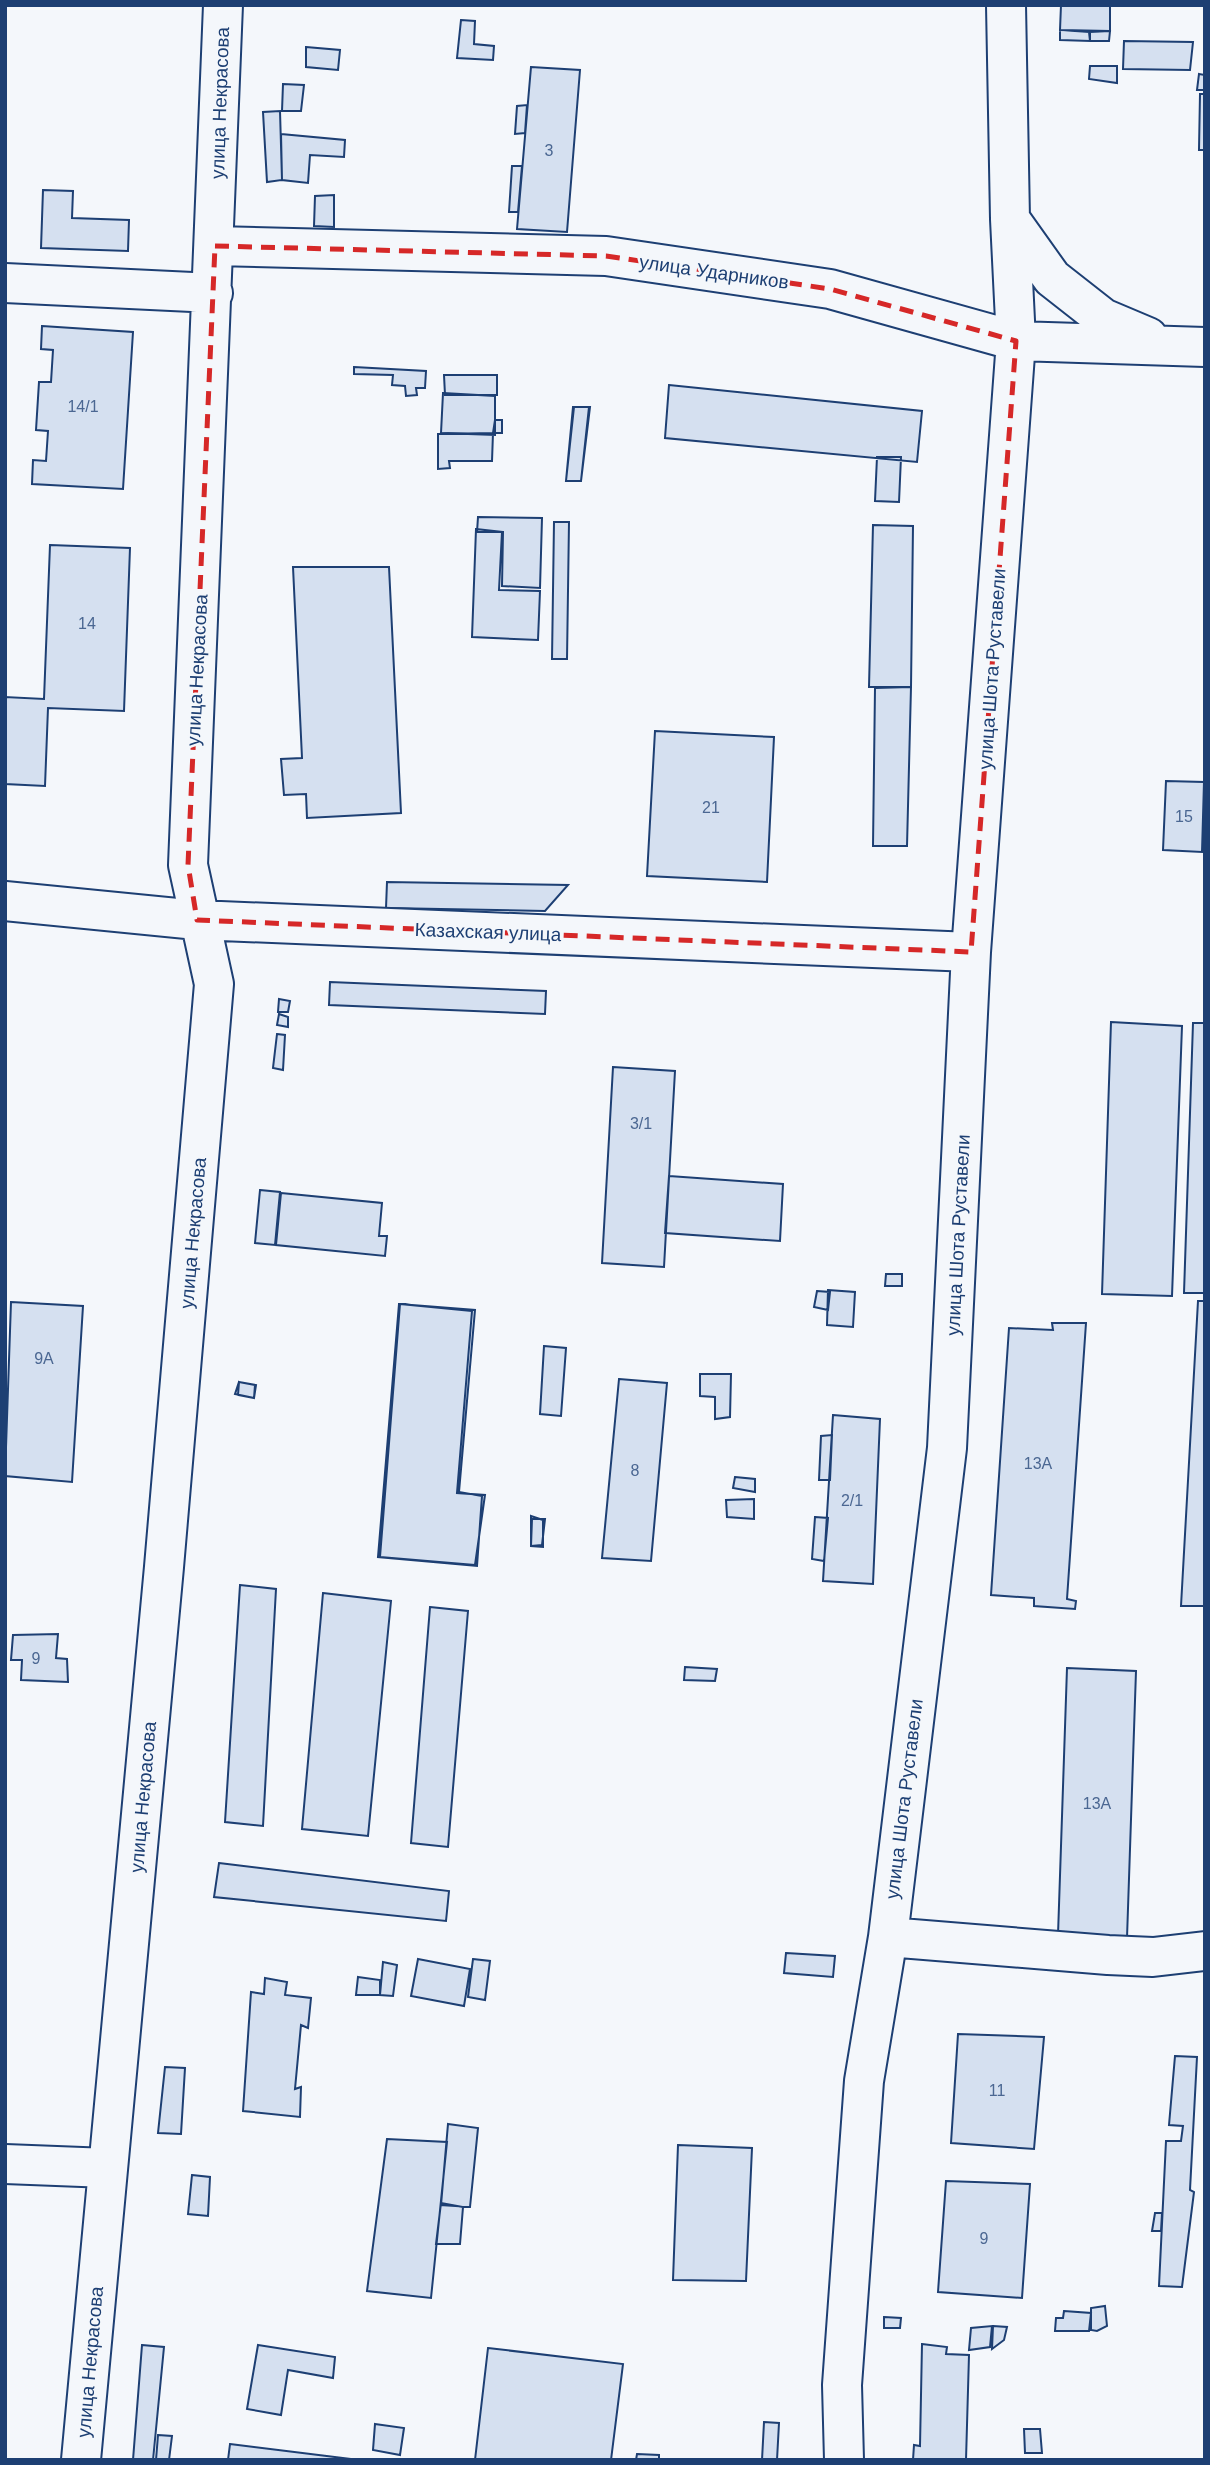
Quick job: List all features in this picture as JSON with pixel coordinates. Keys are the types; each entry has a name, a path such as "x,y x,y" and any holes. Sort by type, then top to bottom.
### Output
{"street":[{"name":"улица Некрасова","path":"81,2460 214,984 208,950 197,920 188,865 223,5"},
{"name":"улица Шота Руставели","path":"844,2460 842,2385 864,2081 888,1937 947,1448 971,952 1016,341 1010,219 1006,5"},
{"path":"1010,219 1052,278 1103,318 1187,346"},
{"name":"улица Ударников","path":"215,246 606,256 830,289 1016,341 1187,346"},
{"path":"5,283 213,293"},
{"name":"Казахская улица","path":"5,901 197,920 971,952"},
{"path":"888,1937 1153,1957 1205,1951"},
{"path":"5,2164 108,2168"}],"highlighted area":[{"path":"215,246 606,256 830,289 1016,341 971,952 197,920 188,865"}],"building":[{"path":"1061,5 1110,5 1110,31 1060,30"},
{"path":"461,20 475,21 474,44 494,46 493,60 457,58"},
{"path":"1060,30 1090,32 1090,41 1060,40"},
{"path":"1110,31 1109,41 1090,41 1089,32"},
{"path":"1124,41 1193,42 1190,70 1123,69"},
{"path":"306,47 340,50 338,70 306,67"},
{"path":"1090,66 1117,66 1117,83 1089,79"},
{"path":"531,67 580,70 567,232 517,229"},
{"path":"1199,74 1205,75 1205,90 1197,90"},
{"path":"283,84 304,85 301,111 282,111"},
{"path":"1200,94 1205,94 1205,150 1199,150"},
{"path":"527,105 525,133 515,134 517,106"},
{"path":"280,111 282,180 267,182 263,112"},
{"path":"281,134 345,140 344,157 310,155 308,183 282,180"},
{"path":"512,166 522,166 518,212 509,212"},
{"path":"43,190 73,191 72,218 129,220 128,251 41,248"},
{"path":"334,195 334,227 314,226 315,196"},
{"path":"42,326 133,332 123,489 32,484 33,460 46,461 48,431 36,430 39,382 51,382 53,350 41,349"},
{"path":"354,367 426,371 425,388 416,388 417,395 406,396 405,386 392,385 393,375 354,374"},
{"path":"444,375 497,375 497,395 445,395"},
{"path":"669,385 922,411 917,462 665,438"},
{"path":"443,393 495,396 495,435 441,433"},
{"path":"573,407 590,407 581,481 566,481"},
{"path":"574,407 589,407 581,481 566,481"},
{"path":"495,420 502,420 502,433 493,433"},
{"path":"493,433 492,461 449,461 450,468 438,469 438,434"},
{"path":"877,457 901,457 899,502 875,501"},
{"path":"478,517 542,518 540,588 502,586 503,532 477,532"},
{"path":"554,522 569,522 567,659 552,659"},
{"path":"873,525 913,526 911,687 869,687"},
{"path":"476,529 502,532 499,590 540,591 538,640 472,637"},
{"path":"50,545 130,548 124,711 48,708 45,786 5,784 5,697 44,699"},
{"path":"293,567 389,567 401,813 307,818 306,794 284,795 281,759 302,758"},
{"path":"911,687 907,846 873,846 875,688"},
{"path":"655,731 774,737 767,882 647,876"},
{"path":"1166,781 1204,782 1202,852 1163,850"},
{"path":"387,882 568,885 545,911 386,908"},
{"path":"330,982 546,991 545,1014 329,1005"},
{"path":"279,999 290,1001 288,1012 278,1012"},
{"path":"279,1014 288,1017 288,1027 277,1025"},
{"path":"1111,1022 1182,1026 1172,1296 1102,1294"},
{"path":"1193,1023 1205,1023 1205,1293 1184,1293"},
{"path":"277,1034 285,1035 283,1070 273,1068"},
{"path":"613,1067 675,1071 664,1267 602,1263"},
{"path":"669,1176 783,1184 780,1241 665,1233"},
{"path":"260,1190 280,1192 275,1245 255,1243"},
{"path":"281,1193 382,1203 379,1236 387,1236 385,1256 276,1245"},
{"path":"886,1274 902,1274 902,1286 885,1286"},
{"path":"828,1290 855,1292 853,1327 827,1325"},
{"path":"817,1291 830,1292 828,1310 814,1307"},
{"path":"1198,1301 1205,1301 1205,1606 1181,1606"},
{"path":"11,1302 83,1306 72,1482 5,1476"},
{"path":"399,1304 475,1310 459,1492 482,1496 477,1566 378,1557"},
{"path":"400,1304 472,1311 457,1493 485,1495 475,1565 380,1557"},
{"path":"1052,1323 1086,1323 1067,1599 1076,1601 1075,1609 1034,1606 1034,1598 991,1595 1009,1328 1053,1330"},
{"path":"544,1346 566,1348 561,1416 540,1414"},
{"path":"700,1374 731,1374 730,1417 715,1419 715,1397 700,1396"},
{"path":"619,1379 667,1383 651,1561 602,1558"},
{"path":"239,1382 255,1385 254,1398 238,1395"},
{"path":"239,1382 256,1385 254,1398 235,1394"},
{"path":"833,1415 880,1419 873,1584 823,1581"},
{"path":"832,1435 830,1480 819,1480 821,1436"},
{"path":"735,1477 755,1479 755,1492 733,1488"},
{"path":"754,1499 754,1519 727,1517 726,1500"},
{"path":"531,1516 543,1520 543,1547 531,1546"},
{"path":"815,1517 828,1518 824,1561 812,1559"},
{"path":"532,1519 545,1519 542,1545 531,1546"},
{"path":"240,1585 276,1589 263,1826 225,1822"},
{"path":"323,1593 391,1601 368,1836 302,1829"},
{"path":"430,1607 468,1611 448,1847 411,1843"},
{"path":"58,1634 56,1658 67,1659 68,1682 21,1680 22,1660 11,1660 13,1635"},
{"path":"685,1667 717,1669 715,1681 684,1680"},
{"path":"1067,1668 1136,1671 1127,1938 1058,1935"},
{"path":"219,1863 449,1891 446,1921 214,1897"},
{"path":"786,1953 835,1956 833,1977 784,1973"},
{"path":"418,1959 470,1969 464,2006 411,1996"},
{"path":"473,1959 490,1961 485,2000 468,1997"},
{"path":"383,1962 397,1965 393,1996 380,1995"},
{"path":"358,1977 380,1980 380,1995 356,1995"},
{"path":"265,1978 287,1982 285,1995 311,1998 308,2028 301,2025 295,2089 301,2087 300,2117 243,2111 251,1992 264,1994"},
{"path":"958,2034 1044,2037 1034,2149 951,2143"},
{"path":"1175,2056 1197,2057 1190,2190 1194,2192 1182,2287 1159,2286 1166,2141 1181,2141 1183,2126 1169,2125"},
{"path":"165,2067 185,2068 181,2134 158,2133"},
{"path":"448,2124 478,2128 470,2207 441,2205"},
{"path":"387,2139 447,2142 431,2298 367,2291"},
{"path":"678,2145 752,2148 746,2281 673,2280"},
{"path":"192,2175 210,2177 208,2216 188,2214"},
{"path":"946,2181 1030,2184 1022,2298 938,2292"},
{"path":"441,2203 463,2207 460,2244 436,2244"},
{"path":"1155,2213 1162,2213 1161,2231 1152,2231"},
{"path":"1105,2306 1107,2326 1097,2331 1091,2330 1091,2308"},
{"path":"1064,2311 1091,2313 1089,2331 1055,2331 1056,2318 1063,2318"},
{"path":"884,2317 901,2318 900,2328 884,2328"},
{"path":"992,2326 990,2347 969,2350 971,2328"},
{"path":"993,2326 1007,2327 1004,2340 992,2349"},
{"path":"922,2344 947,2347 946,2354 969,2355 966,2460 913,2460 914,2445 920,2446"},
{"path":"142,2345 164,2347 153,2460 133,2460"},
{"path":"258,2345 335,2357 333,2378 288,2370 281,2415 247,2409"},
{"path":"488,2348 623,2364 611,2460 475,2460"},
{"path":"764,2422 779,2423 777,2460 762,2460"},
{"path":"375,2424 404,2428 400,2455 373,2450"},
{"path":"1024,2429 1040,2429 1042,2453 1025,2453"},
{"path":"158,2435 172,2436 169,2460 156,2460"},
{"path":"230,2444 359,2460 228,2460"},
{"path":"637,2454 659,2455 659,2460 636,2460"}]}
